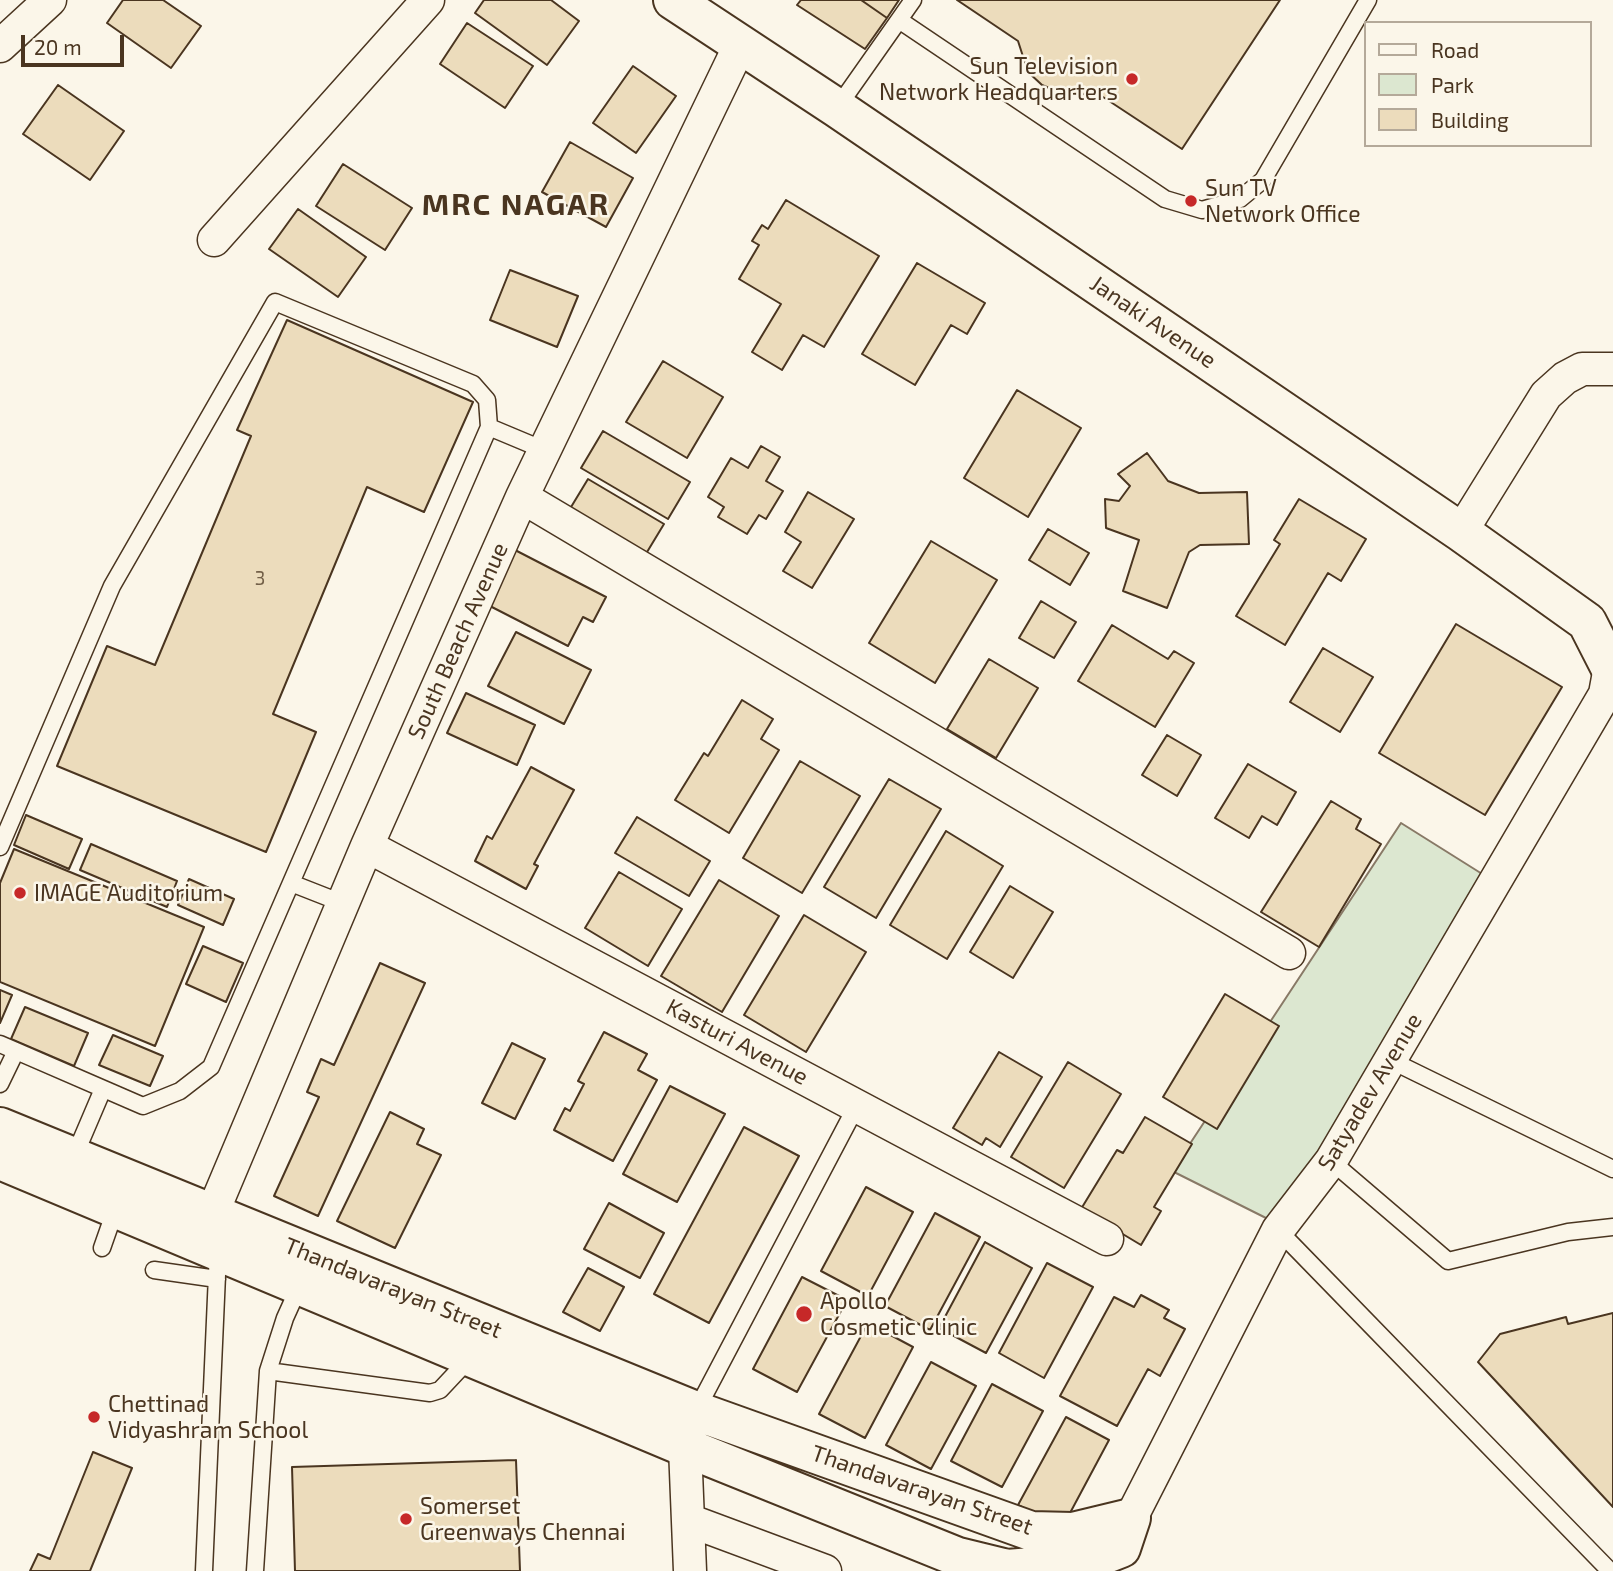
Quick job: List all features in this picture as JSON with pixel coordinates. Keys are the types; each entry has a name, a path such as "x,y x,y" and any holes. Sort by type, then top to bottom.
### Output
{"street":[{"path":"0,46 50,0"},
{"path":"214,240 428,0"},
{"name":"Janaki Avenue","path":"673,0 838,108 1461,532 1587,622 1609,686"},
{"name":"South Beach Avenue","path":"215,1247 342,903 522,497 740,44"},
{"path":"1461,532 1546,395 1564,378 1582,369 1613,369"},
{"path":"522,497 1290,953"},
{"name":"Satyadev Avenue","path":"1130,1518 1278,1230 1331,1161 1609,686"},
{"name":"Kasturi Avenue","path":"367,846 1107,1239"},
{"name":"Thandavarayan Street","path":"0,1127 74,1157 215,1247 299,1287 958,1557 1007,1570 1083,1563 1121,1548 1130,1518"},
{"name":"Thandavarayan Street","path":"0,1160 215,1247 696,1411 1031,1531 1073,1532 1130,1518"},
{"path":"690,1571 684,1447 696,1411"},
{"path":"688,1520 772,1562 825,1571"}],"lane":[{"path":"838,108 913,0"},
{"path":"899,20 1165,199 1202,210 1240,199 1263,180 1368,0"},
{"path":"0,848 112,586 275,302 473,384 487,400 489,427 211,1067 180,1091 143,1106 0,1044"},
{"path":"489,427 544,450"},
{"path":"291,883 342,903"},
{"path":"0,1084 16,1052"},
{"path":"1390,1060 1613,1169"},
{"path":"74,1157 103,1089"},
{"path":"696,1411 857,1105"},
{"path":"1331,1161 1448,1261 1568,1232 1613,1227"},
{"path":"102,1248 116,1208"},
{"path":"1278,1230 1609,1571"},
{"path":"154,1270 215,1247 204,1571"},
{"path":"255,1571 268,1371 285,1318 299,1287"},
{"path":"268,1371 430,1393 440,1390 471,1357"}],"green space":[{"path":"1401,823 1487,877 1282,1226 1172,1171"}],"building":[{"path":"123,0 163,0 201,26 171,68 107,23"},
{"path":"484,0 551,0 579,21 547,65 475,13"},
{"path":"801,0 861,0 887,18 865,49 797,5"},
{"path":"861,0 899,0 887,18"},
{"name":"Sun Television Network Headquarters","path":"957,0 1280,0 1182,149 1100,95 1061,93 1042,85 1028,72 1018,41"},
{"path":"467,23 533,66 505,108 440,64"},
{"path":"633,66 676,96 636,153 593,123"},
{"path":"58,85 124,131 90,180 23,134"},
{"path":"570,142 633,178 606,227 542,192"},
{"path":"343,164 412,208 385,250 316,206"},
{"path":"786,200 879,256 824,347 803,335 782,370 752,352 781,304 739,279 759,245 752,241 762,225 768,229"},
{"path":"298,209 366,257 338,297 269,249"},
{"path":"917,263 985,303 967,334 951,325 915,385 862,354"},
{"path":"510,270 578,296 557,347 490,320"},
{"path":"287,320 473,402 424,512 367,487 273,714 316,732 266,852 57,766 107,646 155,665 251,436 237,430"},
{"path":"663,361 723,397 687,458 626,422"},
{"path":"1017,390 1081,428 1028,517 964,478"},
{"path":"603,431 690,482 668,519 581,468"},
{"path":"761,446 780,457 766,481 783,491 766,519 759,515 747,534 718,517 724,507 708,497 731,458 748,468"},
{"path":"1147,453 1168,481 1199,493 1247,492 1249,544 1200,545 1189,552 1167,608 1123,591 1139,540 1106,528 1105,499 1119,501 1130,486 1118,474"},
{"path":"588,479 664,524 641,562 565,517"},
{"path":"808,492 854,519 812,588 783,571 801,542 785,532"},
{"path":"1299,499 1366,539 1341,581 1328,573 1285,645 1236,616 1280,544 1274,540"},
{"path":"1048,529 1089,553 1070,585 1029,560"},
{"path":"931,541 997,580 935,683 869,643"},
{"path":"515,550 606,597 593,622 583,617 568,646 486,604"},
{"path":"1041,601 1076,622 1054,658 1019,638"},
{"path":"1456,624 1562,687 1485,815 1379,753"},
{"path":"1112,625 1168,659 1174,651 1194,663 1155,727 1078,681"},
{"path":"516,632 591,670 564,724 488,686"},
{"path":"1323,648 1373,677 1340,732 1290,702"},
{"path":"989,659 1038,688 996,758 947,729"},
{"path":"466,693 535,725 517,765 447,733"},
{"path":"742,700 773,719 761,739 779,750 729,833 675,800 704,753 708,756"},
{"path":"1167,735 1201,755 1177,796 1142,775"},
{"path":"800,761 860,796 802,893 743,858"},
{"path":"1248,764 1296,792 1277,825 1262,816 1249,838 1215,818"},
{"path":"531,767 574,790 534,864 538,866 526,889 475,861 487,836 492,839"},
{"path":"889,779 941,809 876,918 824,887"},
{"path":"1331,801 1361,819 1356,829 1381,844 1319,947 1261,912"},
{"path":"26,815 82,839 69,869 14,845"},
{"path":"637,817 710,861 689,896 615,853"},
{"path":"946,831 1003,866 947,959 890,925"},
{"path":"91,844 177,881 167,907 80,870"},
{"path":"14,849 204,927 155,1046 0,982 0,883"},
{"path":"619,872 682,909 648,966 585,928"},
{"path":"189,879 234,899 223,925 178,905"},
{"path":"719,880 779,916 722,1012 661,976"},
{"path":"1010,886 1053,912 1013,978 970,952"},
{"path":"804,915 866,952 806,1052 744,1015"},
{"path":"203,946 243,963 226,1002 186,984"},
{"path":"380,963 425,983 318,1216 274,1196 319,1097 307,1092 321,1059 334,1065"},
{"path":"0,990 12,995 0,1023"},
{"path":"1225,994 1279,1026 1217,1129 1163,1097"},
{"path":"25,1007 88,1033 74,1066 11,1039"},
{"path":"604,1032 647,1054 638,1070 657,1080 613,1161 554,1130 565,1108 570,1111 584,1084 578,1081"},
{"path":"113,1035 163,1056 150,1086 99,1065"},
{"path":"512,1043 545,1059 515,1119 482,1103"},
{"path":"999,1052 1042,1077 1000,1147 986,1138 982,1145 953,1128"},
{"path":"1068,1062 1121,1094 1064,1188 1011,1157"},
{"path":"670,1086 725,1114 677,1202 623,1174"},
{"path":"390,1112 424,1129 417,1144 441,1155 395,1248 337,1221"},
{"path":"1145,1117 1192,1144 1154,1207 1161,1211 1141,1245 1081,1209 1117,1150 1123,1153"},
{"path":"744,1127 799,1156 709,1323 654,1294"},
{"path":"866,1187 913,1212 868,1296 821,1271"},
{"path":"609,1203 664,1233 640,1278 584,1249"},
{"path":"935,1213 980,1237 930,1330 885,1306"},
{"path":"985,1242 1032,1268 986,1353 939,1328"},
{"path":"1047,1263 1093,1287 1044,1378 999,1353"},
{"path":"588,1268 624,1287 600,1331 563,1312"},
{"path":"802,1277 847,1300 797,1392 753,1369"},
{"path":"1141,1295 1169,1310 1164,1318 1185,1329 1160,1376 1148,1369 1117,1426 1060,1396 1114,1297 1134,1307"},
{"path":"1613,1313 1613,1507 1478,1362 1500,1334 1566,1317 1568,1324"},
{"path":"868,1323 913,1347 865,1438 819,1414"},
{"path":"931,1362 976,1386 931,1469 886,1445"},
{"path":"992,1384 1043,1411 1002,1487 951,1461"},
{"path":"1066,1417 1109,1440 1062,1528 1018,1505"},
{"path":"93,1452 132,1468 90,1571 30,1571 38,1554 50,1559"},
{"name":"Somerset Greenways Chennai","path":"516,1460 520,1571 295,1571 292,1467"}],"place":[{"name":"Sun Television Network Headquarters","path":"1132,79"},
{"name":"Sun TV Network Office","path":"1191,201"},
{"name":"IMAGE Auditorium","path":"20,893"},
{"name":"Apollo Cosmetic Clinic","path":"804,1314"},
{"name":"Chettinad Vidyashram School","path":"94,1417"},
{"name":"Somerset Greenways Chennai","path":"406,1519"}],"district":[{"name":"MRC NAGAR","path":"516,205"}]}
